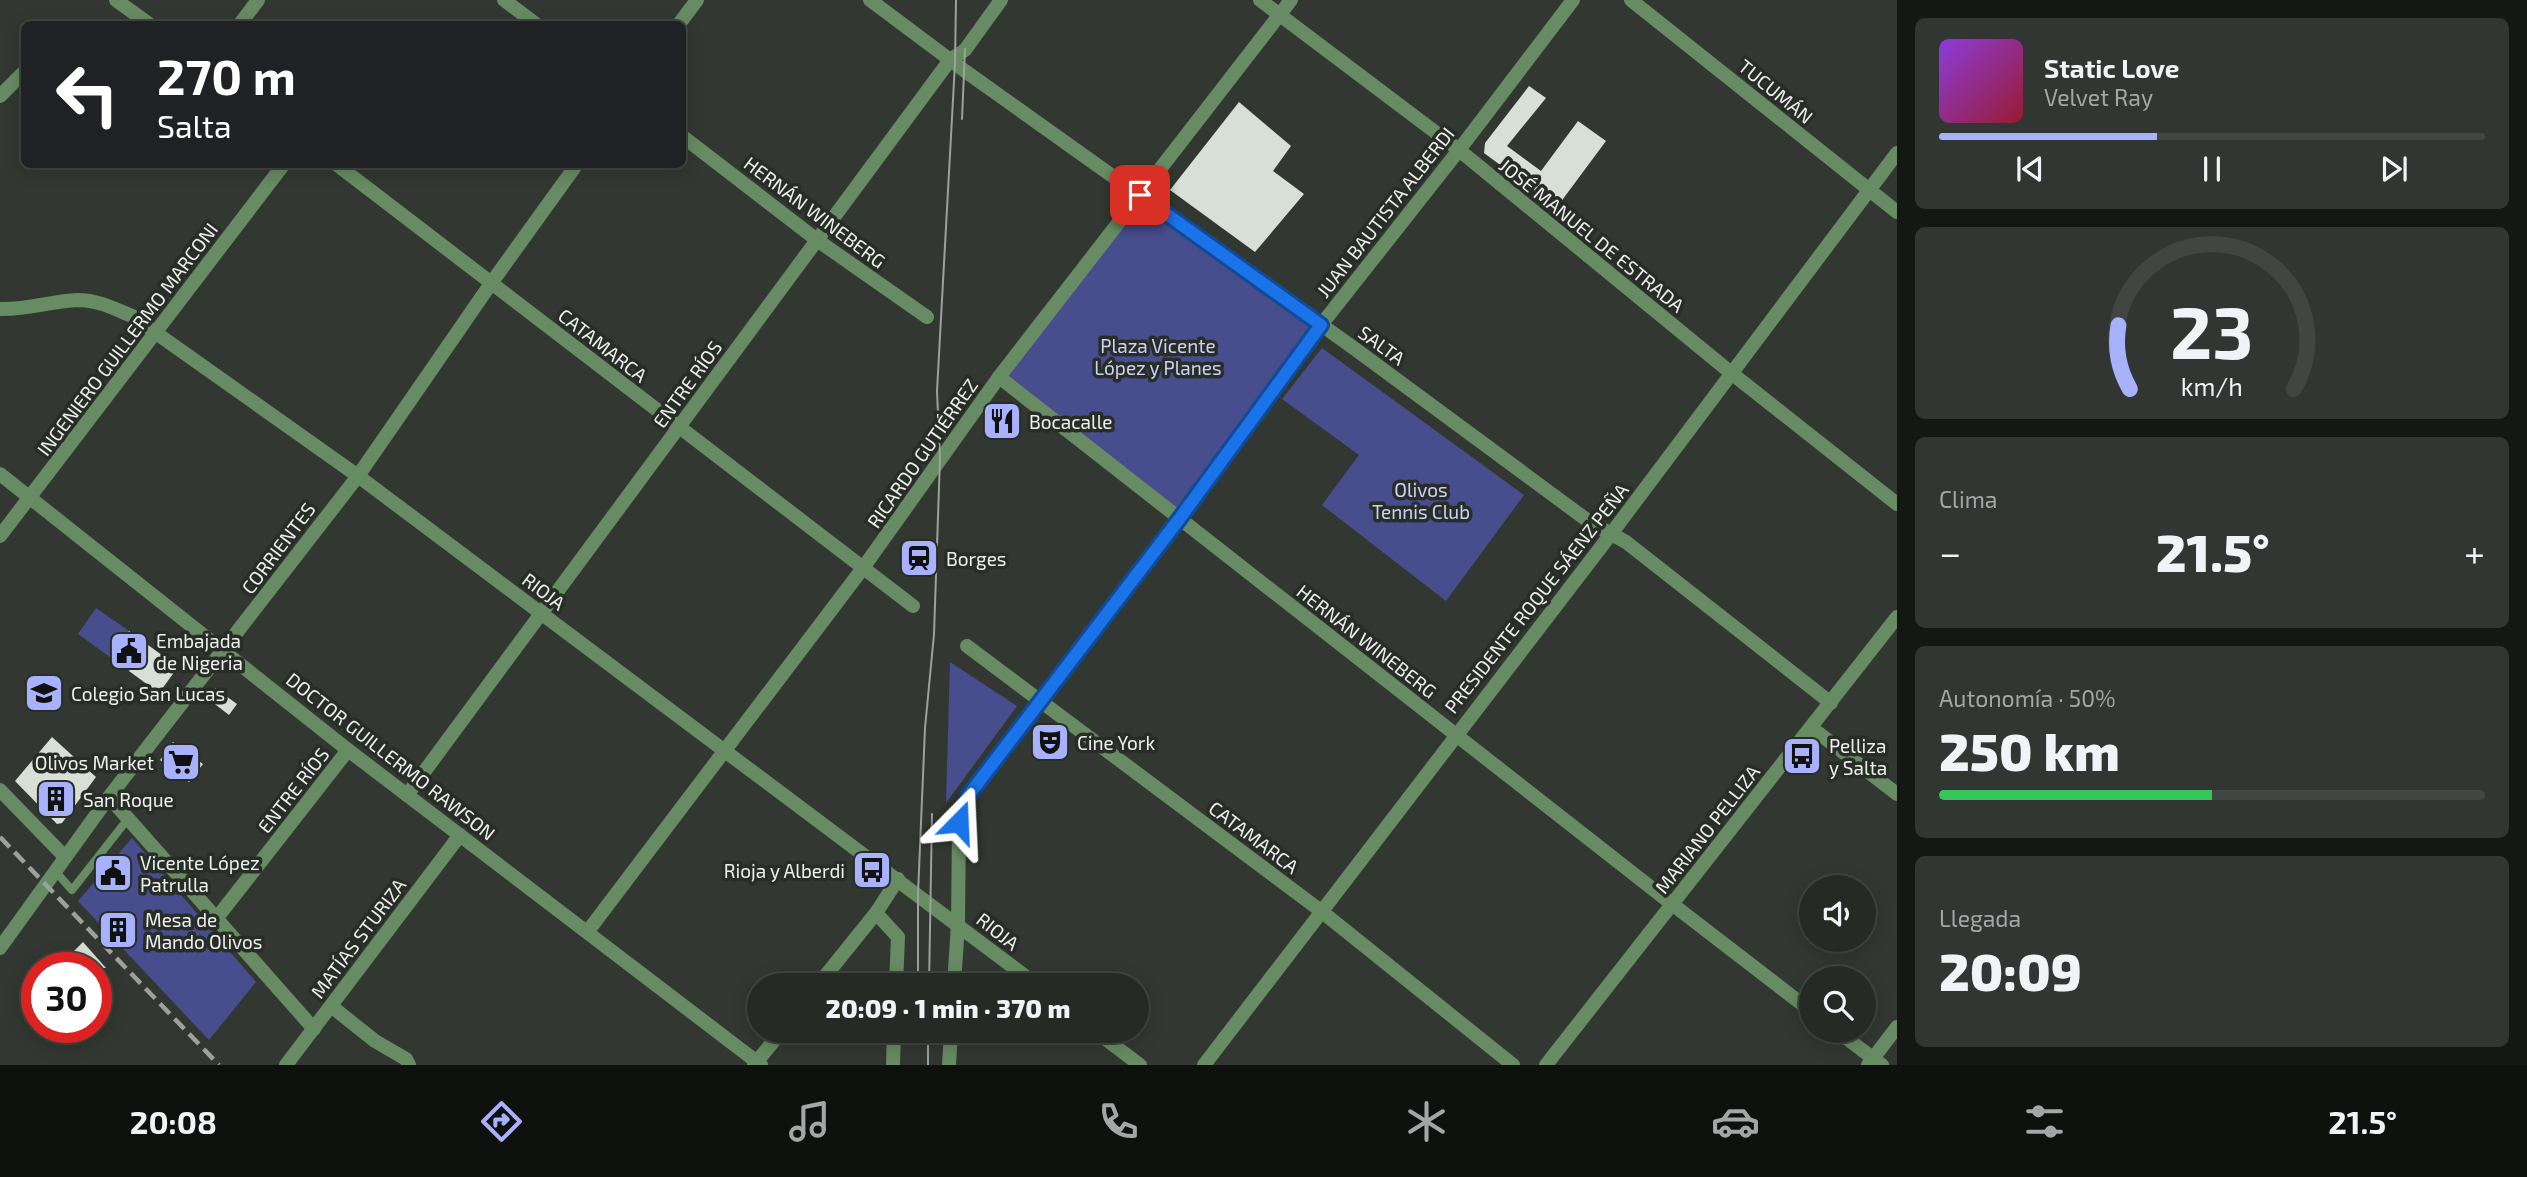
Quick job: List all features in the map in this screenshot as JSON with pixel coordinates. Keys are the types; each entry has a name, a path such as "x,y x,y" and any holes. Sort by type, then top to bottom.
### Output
{"street":[{"path":"116,0 145,21"},
{"path":"242,21 258,0"},
{"path":"503,0 532,21"},
{"path":"681,21 696,0"},
{"name":"SALTA","path":"870,0 1591,523 1626,542 1831,703"},
{"name":"ENTRE RÍOS","path":"407,795 950,60 965,50 1001,0"},
{"name":"JOSÉ MANUEL DE ESTRADA","path":"1260,0 1459,150 1730,372 1897,504"},
{"name":"RICARDO GUTIÉRREZ","path":"589,932 863,568 999,377 1291,0"},
{"name":"JUAN BAUTISTA ALBERDI","path":"958,924 959,822 968,796 1180,518 1321,325 1573,0"},
{"name":"TUCUMÁN","path":"1631,0 1897,212"},
{"path":"0,96 21,75"},
{"name":"HERNÁN WINEBERG","path":"686,139 817,240 927,317"},
{"name":"PRESIDENTE ROQUE SÁENZ PEÑA","path":"1204,1065 1455,734 1611,534 1897,153"},
{"name":"INGENIERO GUILLERMO MARCONI","path":"0,536 281,168"},
{"name":"CATAMARCA","path":"341,168 913,606"},
{"name":"CORRIENTES","path":"0,948 109,797 358,476 574,168"},
{"name":"RIOJA","path":"0,309 19,310 79,300 103,303 132,316 358,476 1021,973"},
{"name":"HERNÁN WINEBERG","path":"999,377 1799,1002"},
{"name":"DOCTOR GUILLERMO RAWSON","path":"0,474 348,750 589,932 757,1064"},
{"name":"MARIANO PELLIZA","path":"1546,1065 1897,617"},
{"name":"CATAMARCA","path":"967,646 1321,911 1513,1065"},
{"path":"1812,728 1897,794"},
{"name":"ENTRE RÍOS","path":"216,919 348,750"},
{"path":"0,790 65,857"},
{"path":"109,797 314,1029"},
{"name":"MATÍAS STURIZA","path":"286,1065 460,835"},
{"path":"828,973 876,913 898,879"},
{"path":"876,913 898,937 896,973"},
{"path":"955,973 958,924"},
{"path":"331,1006 375,1041 406,1059 409,1065"},
{"path":"1851,1043 1874,1063 1897,1027"},
{"path":"757,1064 773,1043"},
{"path":"893,1065 894,1043"},
{"path":"949,1065 950,1043"},
{"path":"1112,1043 1140,1065"}],"lane":[{"path":"55,871 72,890 126,818"}],"green space":[{"name":"Plaza Vicente López y Planes","path":"1140,196 1321,325 1180,518 999,377"},
{"name":"Olivos Tennis Club","path":"1322,348 1524,495 1446,601 1322,505 1359,455 1282,399"},
{"path":"96,608 129,631 122,641 141,654 129,671 78,634"},
{"path":"950,662 1017,706 946,803"},
{"path":"132,838 256,982 209,1040 78,901"}],"building":[{"path":"1529,86 1546,98 1507,146 1541,171 1578,121 1606,141 1557,207 1484,153 1485,143"},
{"path":"1239,102 1291,146 1273,171 1304,194 1255,252 1170,190"},
{"path":"129,631 178,667 159,693 129,671 141,654 122,641"},
{"path":"215,688 237,704 229,715 207,698"},
{"name":"San Roque","path":"52,737 96,777 62,823 57,824 15,781"},
{"name":"Olivos Market","path":"173,742 203,764 189,782 160,760"},
{"path":"83,942 92,952 73,952"}],"tram line":[{"path":"918,973 918,894 925,728 934,634 940,458 937,391 956,0"},
{"path":"962,119 965,49"},
{"path":"929,973 932,814"},
{"path":"928,1043 928,1065"}],"railway":[{"path":"0,837 219,1065"}],"place":[{"name":"Bocacalle","path":"1002,421"},
{"name":"Borges","path":"919,558"},
{"name":"Embajada de Nigeria","path":"129,651"},
{"name":"Colegio San Lucas","path":"44,693"},
{"name":"Cine York","path":"1050,742"},
{"name":"Pelliza y Salta","path":"1802,756"},
{"name":"Olivos Market","path":"181,762"},
{"name":"San Roque","path":"56,799"},
{"name":"Rioja y Alberdi","path":"872,870"},
{"name":"Vicente López Patrulla","path":"113,873"},
{"name":"Mesa de Mando Olivos","path":"118,930"}],"route":[{"path":"959,822 968,796 1180,518 1321,325 1140,195"}]}
